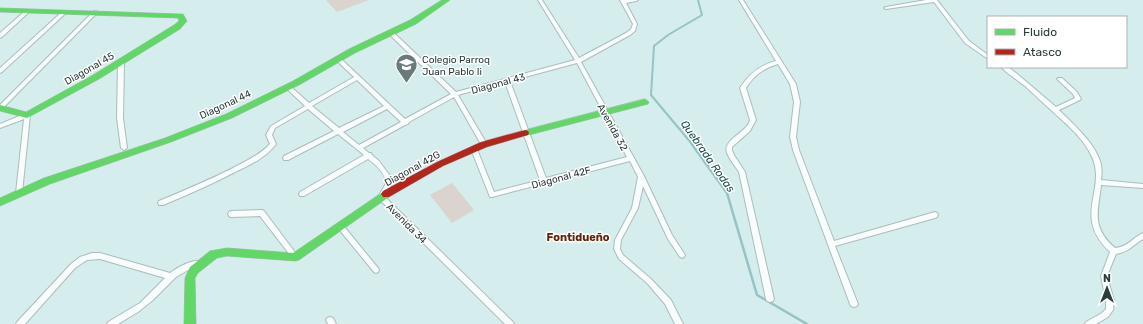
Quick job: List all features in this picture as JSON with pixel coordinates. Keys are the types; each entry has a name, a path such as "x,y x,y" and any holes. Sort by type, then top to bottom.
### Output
{"street":[{"name":"Diagonal 44","path":"0,202 19,193 104,161 192,131 288,87 338,59 391,33 447,0"},
{"name":"Avenida 32","path":"540,0 578,61 642,176 657,212 682,255"},
{"path":"623,1 636,0"},
{"path":"741,0 793,84 797,102 793,137 796,150 854,304"},
{"path":"886,8 935,0 967,42 987,56"},
{"name":"Diagonal 43","path":"360,147 406,123 456,94 578,61 628,34 633,30 635,24 623,1"},
{"path":"0,10 27,12 96,12"},
{"path":"0,36 27,12"},
{"path":"0,71 65,12"},
{"path":"0,108 96,12"},
{"name":"Diagonal 45","path":"27,115 121,62 177,28 183,21 180,16 96,12"},
{"path":"391,33 456,94 484,144"},
{"path":"338,59 406,123"},
{"path":"121,62 120,118 124,148"},
{"path":"770,299 742,172 731,156 728,148 730,144 742,136 752,125 753,120 743,88 747,80 767,65 778,62"},
{"path":"1005,68 1054,110 1094,152 1098,162 1099,182 1095,221 1096,228 1114,252"},
{"path":"161,203 237,168 269,150 273,146 269,135 273,127 358,77"},
{"path":"1054,110 1078,99 1075,93 1060,79"},
{"path":"507,81 544,181"},
{"name":"Avenida 34","path":"288,87 308,106 369,155 387,176 388,185 381,197 510,324"},
{"name":"Diagonal 42G","path":"295,257 381,197 440,164 484,144 645,102"},
{"path":"286,158 338,130 388,106"},
{"path":"0,108 27,115"},
{"path":"0,126 27,115"},
{"path":"19,193 27,115"},
{"name":"Diagonal 42F","path":"474,149 491,194 494,195 631,158"},
{"path":"302,194 369,155"},
{"path":"642,176 635,208 618,240 617,249 621,257 649,281 668,302 679,324"},
{"path":"1099,182 1143,186"},
{"path":"231,214 262,213 295,257"},
{"path":"832,244 935,215"},
{"path":"340,226 376,270"},
{"path":"1114,252 1128,249 1138,238 1143,236"},
{"path":"190,324 190,278 194,270 202,262 214,254 227,252 295,257"},
{"path":"1089,324 1105,315 1110,310 1110,301 1104,276 1114,252"},
{"path":"20,324 72,266 80,259 89,255 100,256 169,276"},
{"path":"110,324 142,305 160,289 169,276 178,270 202,262"}],"shaded area":[{"path":"326,0 369,0 337,12"},
{"path":"452,183 474,210 452,223 430,195"}],"waterway":[{"name":"Quebrada Rodas","path":"692,144 651,95 654,46 668,35 702,15 698,0"},
{"name":"Quebrada Rodas","path":"691,143 727,193 757,295 807,324"}],"traffic: fast":[{"path":"0,202 47,181 168,140 229,116 296,83 352,51 413,22 447,0"},
{"path":"0,10 180,16 183,21 177,27 96,77 27,115 0,108"},
{"path":"525,133 645,102"},
{"path":"190,324 190,278 194,270 214,254 227,252 295,257 386,194"}],"traffic: jam":[{"path":"386,194 440,164 484,144 525,133"}],"place":[{"name":"Colegio Parroq Juan Pablo Ii","path":"406,84"}],"district":[{"name":"Fontidueño","path":"578,237"}]}
